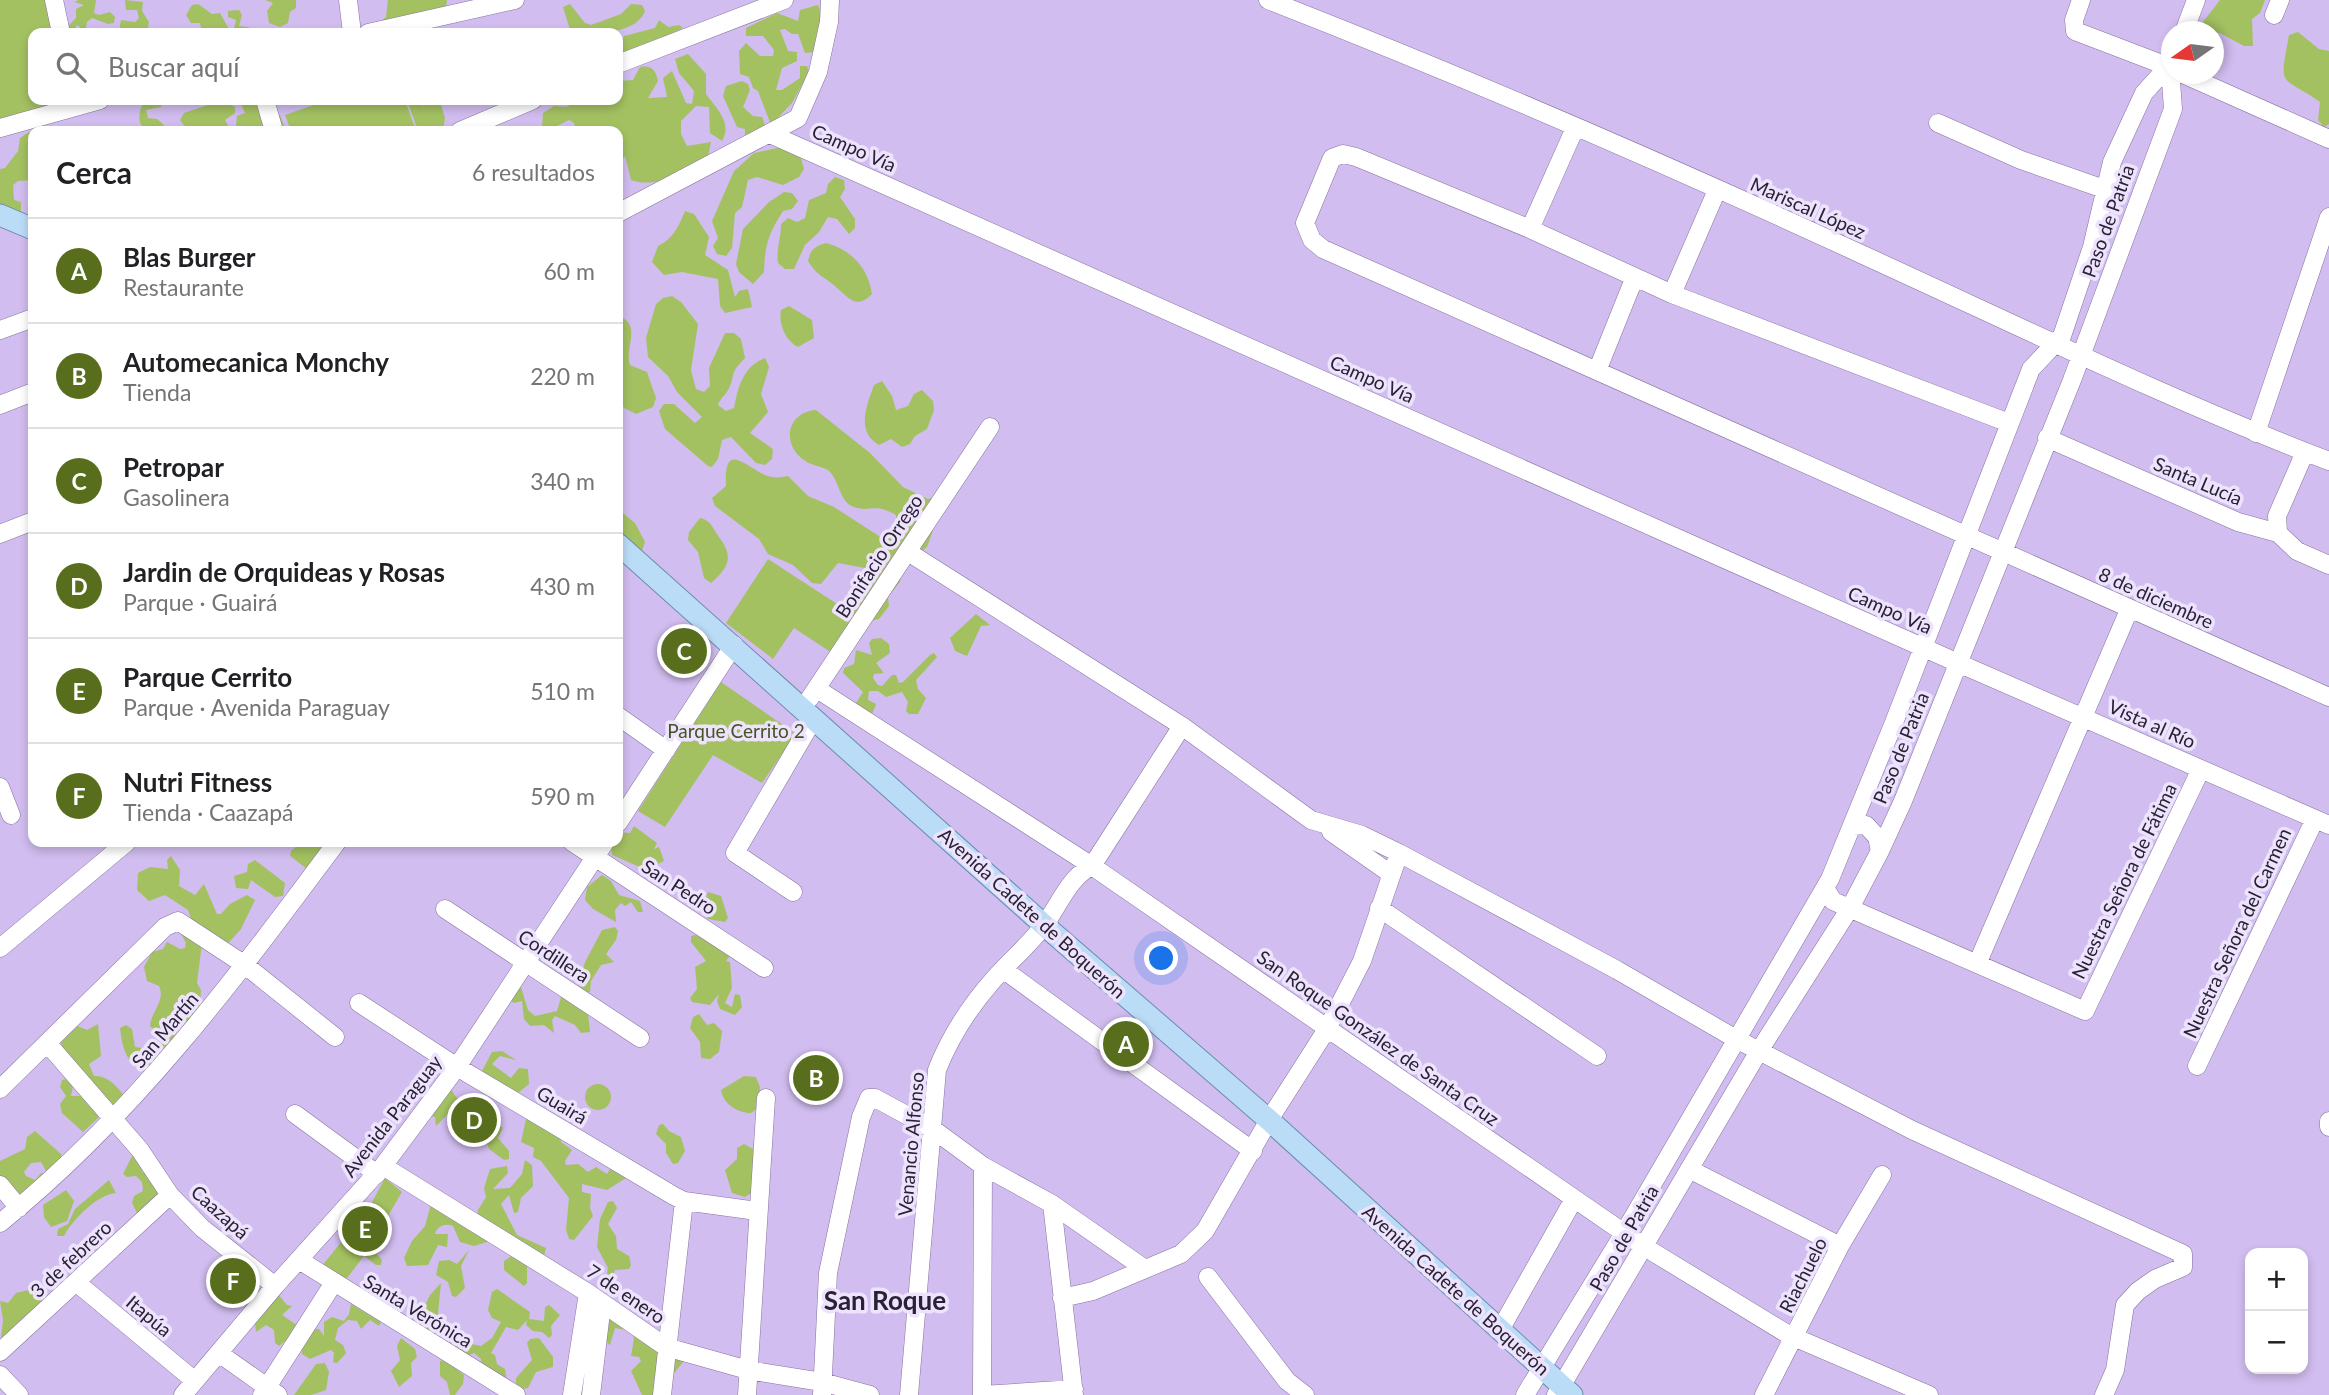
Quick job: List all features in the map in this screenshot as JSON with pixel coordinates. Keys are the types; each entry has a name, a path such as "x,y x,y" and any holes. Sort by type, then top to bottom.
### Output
{"main road":[{"path":"0,215 28,224"},
{"name":"Avenida Cadete de Boquerón","path":"623,548 1044,925 1269,1120 1542,1368 1563,1392"}],"street":[{"path":"54,0 60,28"},
{"path":"348,0 351,28"},
{"path":"390,28 515,0"},
{"path":"623,62 784,0"},
{"path":"623,210 799,118 818,72 831,0"},
{"name":"Mariscal López","path":"1268,0 1430,63 1862,254 2080,357 2256,433 2329,461"},
{"path":"2081,0 2074,20 2075,30 2161,63"},
{"path":"2188,21 2196,0"},
{"name":"Paso de Patria","path":"1525,1395 1624,1233 1825,888 1853,826 1969,535 2031,369 2062,336 2092,247 2112,162 2144,93 2161,79"},
{"name":"Paso de Patria","path":"1563,1392 1643,1246 1759,1051 1850,908 1880,850 2003,553 2080,357 2173,109 2174,84"},
{"path":"2205,84 2241,103 2265,109 2329,139"},
{"path":"0,128 69,105"},
{"path":"266,105 273,126"},
{"path":"472,126 521,105"},
{"path":"1938,123 2021,160 2104,189"},
{"path":"1575,128 1530,229 1672,295 2009,422"},
{"name":"Campo Vía","path":"770,134 1958,663"},
{"name":"8 de diciembre","path":"1530,229 1343,154 1332,158 1305,223 1311,240 1323,249 2329,697"},
{"path":"1672,295 1717,190"},
{"path":"2256,433 2321,271 2329,217"},
{"path":"1597,371 1634,279"},
{"path":"0,330 28,320"},
{"path":"0,405 28,394"},
{"name":"Bonifacio Orrego","path":"793,892 735,853 808,713 817,689 990,427"},
{"name":"Santa Lucía","path":"2047,438 2238,522 2260,526 2277,525 2297,551 2329,565"},
{"path":"2277,525 2305,452"},
{"path":"0,534 28,523"},
{"path":"908,552 1182,726 1391,874"},
{"path":"1825,888 1833,901 1979,962 2086,718 2130,610"},
{"path":"623,815 734,645"},
{"name":"Vista al Río","path":"1958,663 2322,822"},
{"name":"San Roque González de Santa Cruz","path":"817,689 1092,866 1643,1246 1795,1337 1929,1395"},
{"path":"623,720 666,750"},
{"name":"Venancio Alfonso","path":"909,1395 934,1130 937,1070 943,1054 961,1021 1044,925 1080,872 1092,866 1182,726"},
{"name":"Nuestra Señora de Fátima","path":"1979,962 2085,1011 2201,769"},
{"path":"0,787 11,815"},
{"path":"1314,821 1362,835 1399,853 1617,970 1736,1039 1912,1130 2183,1254 2183,1267 2155,1279 2125,1305 2117,1360 2107,1389"},
{"name":"Nuestra Señora del Carmen","path":"2197,1066 2322,822"},
{"path":"1853,826 1866,825 1880,850"},
{"path":"0,947 121,847"},
{"name":"San Martín","path":"0,1223 114,1120 166,1062 245,965 333,847"},
{"name":"San Pedro","path":"579,847 764,968"},
{"name":"Avenida Paraguay","path":"189,1388 275,1286 380,1170 457,1067 602,847"},
{"path":"1062,1298 1093,1291 1181,1254 1195,1244 1213,1220 1269,1120 1327,1029 1362,961 1399,853"},
{"path":"1378,908 1597,1056"},
{"name":"Cordillera","path":"445,909 640,1038"},
{"path":"0,1089 173,922 178,921 245,965 335,1037"},
{"path":"1004,970 1253,1151"},
{"name":"Guairá","path":"359,1003 457,1067 684,1201 757,1211"},
{"name":"Caazapá","path":"47,1043 140,1150 170,1195 202,1228 275,1286"},
{"path":"747,1395 766,1098"},
{"path":"822,1388 828,1273 861,1117 869,1098 875,1098 934,1130 983,1166 1052,1204 1145,1269"},
{"name":"7 de enero","path":"295,1114 380,1170 595,1299 666,1347 822,1388 870,1395"},
{"path":"983,1166 982,1395 1074,1392 1052,1204"},
{"path":"1689,1169 1840,1246"},
{"name":"Riachuelo","path":"1763,1395 1840,1246 1882,1175"},
{"path":"0,1185 19,1208"},
{"name":"3 de febrero","path":"0,1352 170,1195"},
{"path":"1500,1330 1574,1199"},
{"path":"662,1395 684,1201"},
{"name":"Santa Verónica","path":"299,1260 333,1284 516,1395"},
{"path":"1208,1277 1287,1381 1305,1395"},
{"name":"Itapúa","path":"77,1283 189,1388"},
{"path":"220,1354 269,1393 333,1284"},
{"path":"572,1395 595,1299"},
{"path":"591,1395 595,1299"},
{"path":"0,1375 19,1395"}],"green space":[{"path":"0,0 47,0 53,28 28,28 28,105 53,105 0,120"},
{"path":"96,0 94,13 99,15 110,12 115,17 114,23 108,24 92,18 87,22 86,28 76,25 76,28 67,28 76,18 76,9 84,5 74,2"},
{"path":"125,0 143,2 142,11 149,22 148,28 120,28 121,20 135,22 139,18 137,10 126,10"},
{"path":"265,0 296,0 296,8 290,12 288,23 280,27 269,23 267,11 273,3"},
{"path":"388,0 447,0 446,7 424,14 381,21 386,17"},
{"path":"2220,0 2265,0 2260,13 2252,19 2253,46 2244,46 2224,35 2224,21 2204,21"},
{"path":"198,4 212,14 220,13 228,28 201,28 200,23 191,23 186,15 192,5"},
{"path":"570,4 585,23 591,25 621,14 631,4 642,5 645,11 640,19 623,29 569,28 563,7"},
{"path":"818,5 823,17 814,52 805,53 798,34 780,30 788,51 797,52 797,61 782,68 776,90 782,90 800,78 800,66 807,66 809,72 792,103 771,125 758,91 753,88 749,77 740,74 739,51 746,43 760,56 773,56 774,50 763,36 746,36 746,28 777,13 798,21 800,10"},
{"path":"239,10 242,15 239,26 249,27 234,28 236,20 228,17 228,11"},
{"path":"659,20 668,27 679,25 683,28 623,58 624,36 655,28"},
{"path":"2298,32 2319,49 2329,51 2329,124 2324,127 2318,120 2320,102 2290,83 2284,73 2289,35"},
{"path":"688,54 706,74 706,94 722,116 726,128 722,141 710,133 709,107 696,106 681,121 681,134 687,146 711,142 707,161 660,181 631,180 625,156 623,159 623,126 575,126 569,120 557,126 542,126 543,113 554,106 623,105 623,81 633,80 640,67 650,68 657,77 658,81 648,98 667,97 663,78 672,71 686,103 692,104 694,91 679,73 675,59"},
{"path":"742,81 748,84 750,90 743,107 753,116 762,117 767,130 745,137 745,129 737,127 723,96 726,86"},
{"path":"142,105 162,105 146,110 148,118 157,119 164,126 142,126 139,116"},
{"path":"208,105 235,107 235,113 225,120 228,126 184,126 180,120 184,113"},
{"path":"241,105 266,105 280,115 284,126 236,126 237,116 245,113"},
{"path":"314,105 407,105 414,126 289,126 285,115"},
{"path":"409,105 441,105 445,118 444,126 416,126"},
{"path":"28,133 28,180 18,181 13,185 14,200 21,202 21,215 0,215 0,169 5,168 18,151 20,138"},
{"path":"792,145 799,151 804,169 799,177 783,185 757,177 748,180 742,207 735,213 732,248 726,256 717,254 713,246 718,238 712,221 734,171 754,153"},
{"path":"835,177 844,180 845,189 840,197 855,219 855,228 849,234 837,219 828,217 819,232 805,245 794,269 785,269 778,263 781,224 788,218 797,222 805,218 809,200 826,193 828,184"},
{"path":"784,192 792,193 798,201 792,209 783,211 774,227 766,247 764,272 753,284 739,272 736,264 743,229 769,202"},
{"path":"685,211 694,214 709,237 705,255 728,270 735,297 739,291 748,289 752,307 725,313 720,306 718,279 682,272 664,275 652,262 658,246 675,232"},
{"path":"826,243 844,250 863,268 872,294 866,299 853,301 818,273 808,261 816,247"},
{"path":"672,296 681,302 698,324 691,370 696,389 704,392 710,386 709,368 725,333 734,333 741,339 745,358 736,368 731,385 718,405 726,411 734,408 740,385 751,366 765,358 769,367 761,394 768,412 750,433 773,449 772,459 765,465 756,463 731,437 722,440 718,459 712,467 708,466 665,429 659,411 664,404 674,404 695,423 702,417 677,392 668,376 648,357 646,338 656,304 663,298"},
{"path":"789,306 812,320 814,338 798,347 782,326 781,310"},
{"path":"623,319 630,324 631,330 630,365 647,372 656,398 653,407 636,414 624,408"},
{"path":"882,381 892,396 896,410 908,406 914,394 922,390 933,401 934,410 927,429 915,436 910,444 902,447 891,439 879,445 867,433 866,410 874,385"},
{"path":"816,410 870,453 903,487 928,499 937,496 943,503 927,547 904,564 900,582 888,597 889,606 879,619 862,623 835,655 794,628 773,659 726,623 768,559 851,613 856,591 871,579 871,574 865,568 838,563 821,584 812,583 793,565 768,554 759,539 715,506 712,498 726,486 729,462 740,461 772,477 788,476 808,496 834,507 882,538 891,538 898,533 896,515 882,509 860,509 849,505 829,471 807,462 792,446 790,430 793,422 806,412"},
{"path":"623,513 635,523 645,542 642,551 638,553 623,540"},
{"path":"700,518 711,525 727,550 725,567 711,583 704,578 698,552 688,540 689,532"},
{"path":"976,614 990,625 981,626 967,656 955,651 950,638"},
{"path":"881,638 889,644 890,653 876,663 884,673 874,674 873,678 878,685 882,686 892,675 896,675 899,683 903,682 930,655 934,653 937,657 916,680 918,689 926,698 918,714 909,714 906,711 908,702 902,692 886,697 878,691 869,691 868,700 876,704 873,712 866,718 853,708 863,692 843,673 844,668 854,664 856,650 872,655 869,643 872,639"},
{"name":"Parque Cerrito 2","path":"721,682 796,734 762,783 713,755 665,827 638,811"},
{"path":"634,826 657,843 654,849 659,847 664,861 658,864 650,856 642,868 612,855 611,847 623,847 623,832 630,833"},
{"path":"296,847 324,847 307,869 290,856"},
{"path":"171,856 180,870 179,886 195,895 204,884 217,914 221,914 230,904 247,895 255,900 241,929 223,949 195,930 188,910 165,895 149,901 137,890 138,873 150,867 168,869 167,860"},
{"path":"255,860 285,883 283,896 275,897 251,880 248,889 236,888 234,876 247,872 248,864"},
{"path":"602,875 611,881 619,895 640,901 643,912 638,912 631,902 625,906 621,903 615,910 616,922 593,909 585,900 587,887"},
{"path":"708,892 721,896 728,918 725,922 708,919 703,906"},
{"path":"615,927 618,931 616,940 606,954 614,962 601,965 591,981 590,992 584,992 579,984 585,962 602,930"},
{"path":"181,934 202,943 197,983 201,990 200,1008 187,1025 171,1015 167,1016 166,1023 181,1036 162,1055 162,1038 150,1026 161,991 159,986 147,981 144,967 152,952 163,949 167,942 180,949 185,948 186,943"},
{"path":"695,935 732,953 726,961 730,962 732,988 725,1003 732,1007 735,994 740,995 742,1007 735,1015 720,1009 717,1001 719,994 710,1005 692,1002 690,998 697,989 695,967 706,961 691,942 691,936"},
{"path":"520,984 528,1010 535,1016 557,1011 562,994 587,1004 590,1032 581,1033 575,1025 555,1016 552,1020 554,1033 544,1025 530,1026 524,1019 522,1001 514,1003 510,1000"},
{"path":"699,1014 707,1025 714,1023 722,1031 719,1052 710,1059 701,1058 700,1042 690,1028 693,1017"},
{"path":"73,1024 87,1030 98,1024 101,1056 89,1064 94,1076 103,1077 112,1083 125,1098 116,1112 64,1054 59,1034"},
{"path":"126,1025 132,1029 135,1047 155,1050 160,1055 144,1072 133,1064 126,1054 120,1028"},
{"path":"502,1051 516,1060 500,1056 492,1064 511,1078 519,1068 528,1069 529,1084 518,1093 484,1076 482,1071 492,1052"},
{"path":"744,1076 756,1077 760,1087 758,1108 751,1113 732,1107 721,1090"},
{"path":"67,1079 73,1086 71,1096 84,1096 99,1117 83,1132 62,1113 60,1104 66,1096 60,1087 62,1080"},
{"path":"598,1084 607,1088 611,1097 607,1106 598,1110 589,1106 585,1097 589,1088"},
{"path":"449,1086 456,1097 503,1128 498,1138 509,1151 509,1159 504,1160 489,1149 487,1143 448,1114 436,1126 435,1117 431,1116"},
{"path":"526,1119 543,1127 559,1129 561,1142 572,1150 565,1161 566,1165 578,1164 588,1172 596,1167 607,1174 614,1162 628,1174 607,1190 582,1184 582,1192 591,1194 590,1208 593,1216 574,1240 569,1239 566,1230 569,1198 541,1161 533,1157 534,1148 521,1142"},
{"path":"663,1124 669,1131 681,1137 685,1151 678,1163 673,1164 666,1153 666,1144 656,1134 659,1125"},
{"path":"35,1131 61,1154 66,1174 63,1181 47,1173 41,1162 31,1163 24,1172 26,1176 35,1180 41,1173 46,1174 20,1199 0,1184 0,1161 25,1149 27,1137"},
{"path":"744,1144 753,1149 757,1163 754,1191 745,1197 732,1193 725,1170 737,1159 737,1148"},
{"path":"132,1156 141,1164 142,1172 147,1174 161,1192 137,1213 132,1203 134,1196 143,1191 142,1182 136,1176 127,1177 123,1174"},
{"path":"525,1160 532,1165 533,1186 521,1198 518,1212 514,1213 509,1195 501,1204 517,1235 546,1248 544,1256 527,1265 527,1283 524,1286 504,1270 504,1261 516,1253 477,1219 478,1210 486,1197 484,1188 490,1169 507,1166 508,1173 493,1189 510,1188 522,1174"},
{"path":"385,1178 402,1192 378,1233 383,1243 376,1248 372,1243 370,1246 382,1260 381,1265 376,1265 364,1256 344,1282 321,1267 363,1215 360,1203 365,1202 370,1206"},
{"path":"109,1180 116,1193 94,1203 79,1216 64,1236 57,1236 58,1229 68,1224 75,1209"},
{"path":"66,1190 74,1201 67,1221 51,1227 44,1217 43,1205"},
{"path":"613,1201 617,1208 608,1224 616,1236 617,1249 629,1256 631,1265 629,1269 615,1270 608,1291 604,1292 608,1268 597,1247 600,1219 608,1202"},
{"path":"431,1204 487,1238 487,1242 474,1246 460,1242 453,1226 442,1226 435,1234 448,1234 447,1247 438,1245 428,1265 407,1266 404,1258 412,1241 425,1226"},
{"path":"469,1250 461,1266 465,1288 456,1297 452,1296 448,1282 436,1275 439,1261 449,1260 457,1264"},
{"path":"441,1283 436,1333 418,1326 418,1321 430,1295"},
{"path":"36,1288 46,1293 47,1302 0,1347 3,1320 0,1301 8,1303 16,1293"},
{"path":"497,1289 530,1312 529,1319 544,1321 545,1307 549,1305 560,1315 551,1326 552,1335 549,1338 542,1332 533,1331 526,1325 527,1320 518,1330 506,1327 491,1353 495,1355 497,1364 505,1369 507,1382 482,1368 481,1359 474,1353 450,1364 464,1375 463,1384 455,1395 450,1395 447,1382 440,1376 440,1361 449,1359 451,1341 456,1340 459,1346 467,1343 481,1346 492,1338 501,1322 492,1318 488,1310 492,1292"},
{"path":"278,1294 287,1305 292,1306 282,1315 301,1328 279,1346 275,1343 274,1330 266,1325 256,1332 255,1323"},
{"path":"351,1304 381,1322 379,1326 370,1320 361,1329 357,1321 348,1320 338,1328 335,1340 343,1345 346,1353 337,1363 333,1362 334,1353 331,1350 310,1359 302,1354 302,1345 315,1329 319,1329 324,1336 324,1322 332,1317 344,1321"},
{"path":"611,1314 687,1357 657,1395 642,1395 631,1371 641,1361 639,1357 631,1356 634,1339 632,1331 615,1328 610,1345 606,1342 602,1324"},
{"path":"401,1338 415,1349 417,1357 411,1363 412,1376 399,1387 391,1371 400,1360 397,1346"},
{"path":"539,1338 553,1357 553,1367 536,1372 528,1388 519,1390 516,1388 516,1378 532,1360 527,1343 530,1339"},
{"path":"325,1363 329,1372 326,1390 311,1395 294,1395 316,1364"}],"place":[{"name":"Petropar","path":"684,651"},
{"name":"Blas Burger","path":"1126,1044"},
{"name":"Automecanica Monchy","path":"816,1078"},
{"name":"Jardin de Orquideas y Rosas","path":"474,1120"},
{"name":"Parque Cerrito","path":"365,1229"},
{"name":"Nutri Fitness","path":"233,1281"}],"district":[{"name":"San Roque","path":"885,1301"}]}
